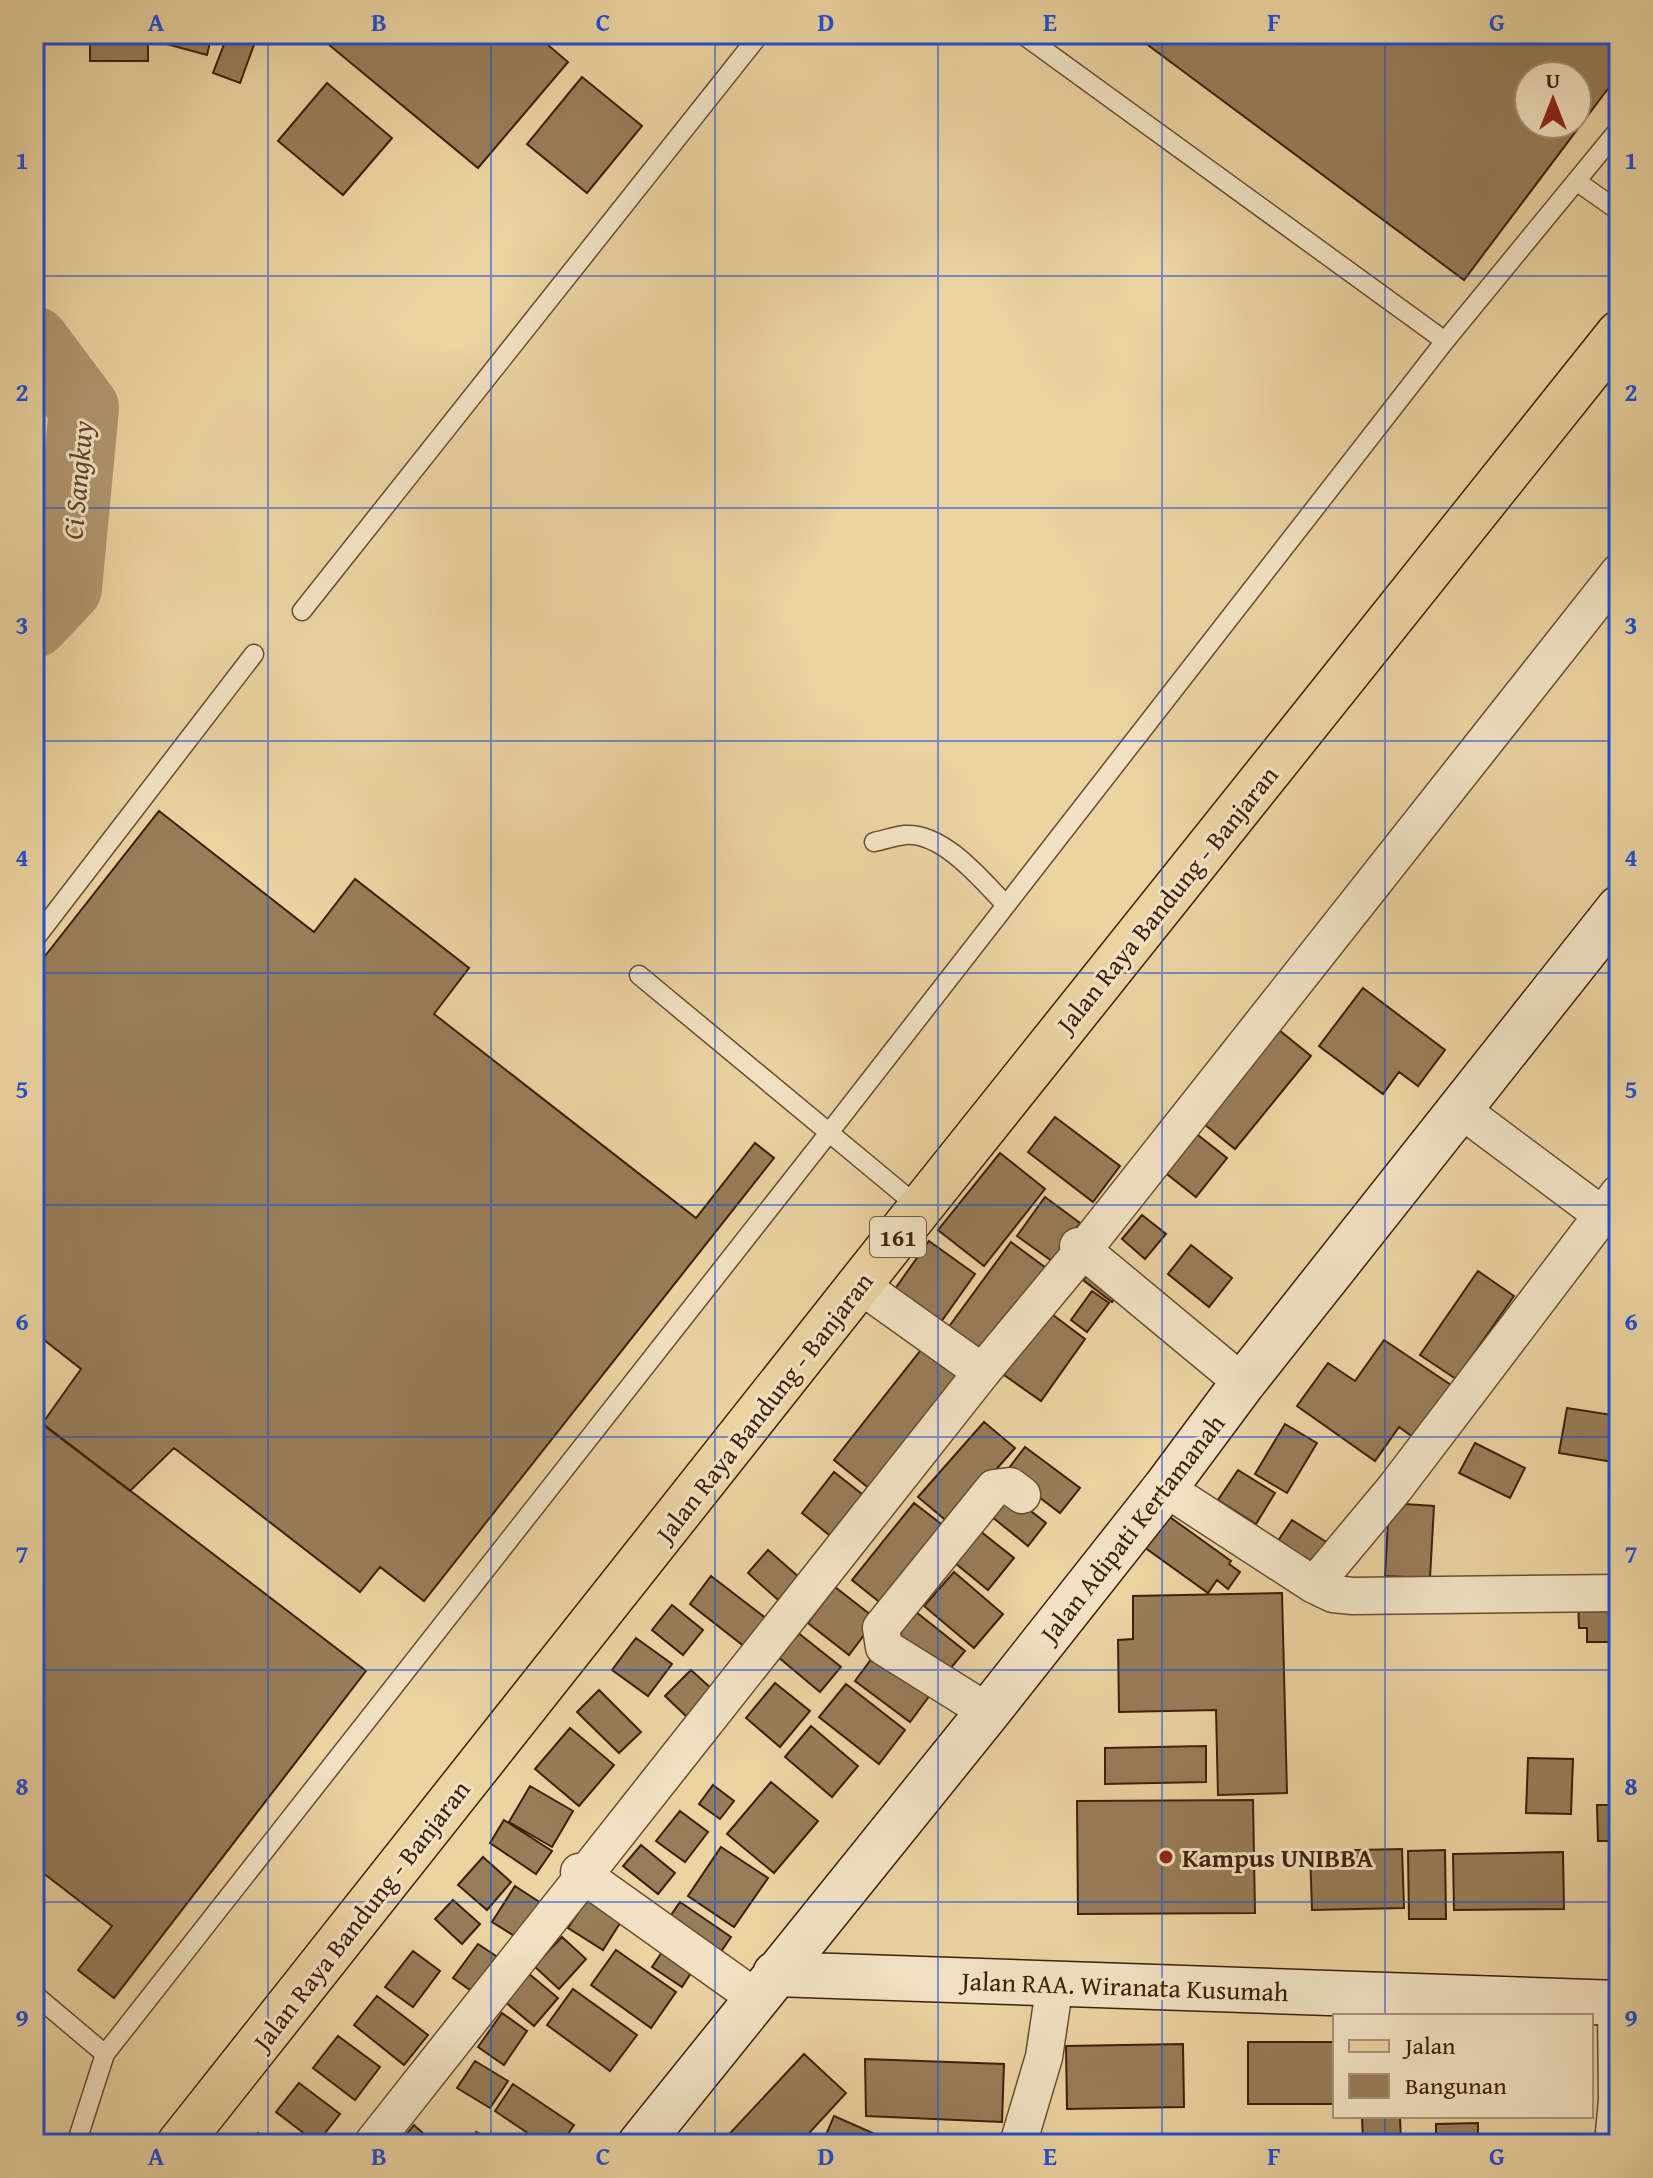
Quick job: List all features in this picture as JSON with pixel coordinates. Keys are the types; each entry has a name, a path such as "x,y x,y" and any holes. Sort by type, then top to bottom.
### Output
{"main road":[{"name":"Jalan Raya Bandung - Banjaran","path":"179,2144 920,1208 1619,333"},
{"name":"Jalan Adipati Kertamanah","path":"640,2144 988,1712 1165,1488 1243,1383 1619,908"},
{"name":"Jalan RAA. Wiranata Kusumah","path":"766,1986 1055,1983 1618,2003"}],"street":[{"path":"372,2144 1619,572"},
{"path":"1314,1585 1395,1488 1613,1209 1460,1109"},
{"path":"1084,1249 1078,1246 1243,1383"},
{"path":"860,1285 982,1372"},
{"path":"988,1712 884,1647 881,1628 994,1488 1010,1486 1022,1495"},
{"path":"1165,1488 1314,1585 1333,1594 1619,1593"},
{"path":"584,1877 579,1872 766,1986"},
{"path":"1018,2144 1044,2057 1055,1983"},
{"path":"1613,2144 1617,2100 1618,2003"}],"lane":[{"path":"302,611 760,34"},
{"path":"1022,34 1445,341"},
{"path":"76,2144 105,2054 828,1134 1445,341 1619,129"},
{"path":"1576,181 1619,211"},
{"path":"34,940 254,654"},
{"path":"874,842 907,834 929,840 966,864 1006,905"},
{"path":"639,975 920,1208"},
{"path":"34,1994 105,2054"}],"building":[{"path":"161,34 212,34 207,55 159,42"},
{"path":"228,34 258,34 240,83 213,73"},
{"path":"325,34 535,34 568,62 478,168 322,39"},
{"path":"1133,34 1619,34 1619,74 1593,109 1593,60 1513,60 1513,140 1569,140 1464,280"},
{"path":"90,38 148,38 148,61 90,61"},
{"path":"582,77 642,126 587,193 527,144"},
{"path":"327,83 392,138 343,195 278,141"},
{"path":"159,811 314,932 355,879 469,968 434,1014 696,1218 755,1143 774,1158 424,1601 380,1567 360,1592 174,1448 130,1491 42,1424 81,1369 34,1332 34,970"},
{"path":"1363,988 1445,1050 1418,1086 1399,1072 1383,1094 1319,1046"},
{"path":"1274,1026 1311,1056 1235,1149 1198,1119"},
{"path":"1055,1117 1120,1166 1093,1202 1028,1152"},
{"path":"1189,1128 1227,1158 1196,1197 1158,1167"},
{"path":"1000,1153 1045,1189 984,1266 938,1230"},
{"path":"1045,1197 1080,1223 1052,1261 1017,1236"},
{"path":"1142,1215 1166,1234 1145,1259 1122,1239"},
{"path":"929,1241 975,1274 936,1329 890,1296"},
{"path":"1011,1242 1046,1268 979,1357 945,1332"},
{"path":"1191,1245 1232,1278 1209,1307 1168,1274"},
{"path":"1097,1264 1125,1285 1112,1302 1083,1280"},
{"path":"1478,1271 1514,1296 1456,1379 1420,1355"},
{"path":"1092,1291 1109,1303 1087,1332 1071,1320"},
{"path":"1049,1312 1085,1339 1041,1401 1004,1375"},
{"path":"1384,1340 1454,1387 1417,1440 1399,1427 1375,1461 1297,1406 1328,1363 1355,1381"},
{"path":"928,1341 969,1374 875,1493 834,1460"},
{"path":"1567,1408 1619,1416 1619,1463 1559,1453"},
{"path":"34,1417 366,1671 114,1998 78,1970 112,1926 34,1866"},
{"path":"984,1422 1015,1448 949,1523 918,1497"},
{"path":"1285,1424 1317,1443 1287,1493 1255,1474"},
{"path":"1475,1443 1525,1468 1510,1498 1459,1473"},
{"path":"1025,1447 1080,1488 1060,1513 1006,1472"},
{"path":"1238,1470 1275,1493 1256,1524 1218,1500"},
{"path":"834,1472 872,1502 839,1543 802,1513"},
{"path":"1004,1490 1046,1523 1028,1546 986,1512"},
{"path":"914,1503 949,1530 887,1608 852,1580"},
{"path":"1389,1503 1434,1506 1430,1578 1385,1576"},
{"path":"1167,1515 1231,1561 1229,1564 1240,1572 1228,1589 1217,1580 1208,1593 1144,1547"},
{"path":"1292,1520 1331,1545 1311,1575 1273,1548"},
{"path":"975,1527 1014,1558 988,1590 949,1558"},
{"path":"768,1550 807,1584 786,1607 748,1573"},
{"path":"954,1572 1003,1614 974,1648 924,1606"},
{"path":"711,1576 767,1619 745,1647 690,1604"},
{"path":"835,1587 876,1619 849,1655 808,1623"},
{"path":"1282,1593 1287,1793 1218,1795 1216,1710 1119,1712 1118,1640 1133,1639 1133,1596"},
{"path":"1619,1599 1619,1642 1587,1642 1587,1628 1579,1628 1578,1600"},
{"path":"672,1605 703,1630 683,1655 652,1630"},
{"path":"911,1608 965,1651 945,1675 892,1632"},
{"path":"797,1632 841,1667 820,1692 777,1656"},
{"path":"636,1638 672,1664 648,1696 612,1670"},
{"path":"878,1650 933,1691 910,1722 855,1681"},
{"path":"691,1670 713,1690 687,1717 665,1696"},
{"path":"775,1683 810,1711 780,1747 746,1718"},
{"path":"846,1684 905,1730 879,1764 819,1717"},
{"path":"599,1690 641,1732 619,1753 577,1712"},
{"path":"811,1726 858,1766 832,1797 785,1757"},
{"path":"570,1728 614,1765 579,1806 535,1769"},
{"path":"1206,1746 1206,1782 1105,1784 1105,1748"},
{"path":"1528,1758 1573,1759 1571,1814 1526,1813"},
{"path":"771,1782 818,1821 774,1873 727,1834"},
{"path":"713,1785 734,1801 720,1819 699,1804"},
{"path":"530,1786 573,1811 552,1847 509,1822"},
{"name":"Kampus UNIBBA","path":"1253,1800 1255,1913 1078,1914 1077,1801"},
{"path":"1597,1805 1619,1805 1619,1841 1598,1841"},
{"path":"680,1811 708,1832 685,1862 656,1841"},
{"path":"504,1820 552,1851 536,1874 490,1843"},
{"path":"641,1845 675,1873 658,1894 623,1866"},
{"path":"721,1847 768,1878 734,1927 688,1896"},
{"path":"1402,1849 1404,1908 1312,1910 1310,1851"},
{"path":"1445,1850 1446,1919 1409,1919 1408,1851"},
{"path":"1563,1852 1564,1909 1454,1910 1453,1854"},
{"path":"483,1857 511,1882 487,1910 458,1885"},
{"path":"515,1886 547,1907 524,1942 492,1922"},
{"path":"593,1890 627,1912 603,1950 568,1928"},
{"path":"453,1900 480,1924 462,1944 435,1919"},
{"path":"680,1902 731,1937 718,1956 667,1921"},
{"path":"562,1937 586,1959 559,1989 534,1966"},
{"path":"668,1943 698,1962 682,1987 652,1967"},
{"path":"478,1944 508,1964 483,1999 453,1978"},
{"path":"616,1950 676,1992 651,2028 591,1985"},
{"path":"413,1951 440,1971 413,2007 385,1987"},
{"path":"528,1973 558,1998 534,2026 504,2001"},
{"path":"573,1989 637,2035 610,2071 547,2025"},
{"path":"377,1996 428,2035 404,2065 354,2025"},
{"path":"502,2013 527,2031 504,2065 478,2047"},
{"path":"338,2036 380,2067 355,2100 313,2068"},
{"path":"1248,2042 1333,2042 1333,2104 1248,2104"},
{"path":"1183,2044 1184,2107 1067,2109 1066,2046"},
{"path":"804,2054 846,2093 799,2144 720,2144"},
{"path":"865,2059 1004,2064 1002,2122 866,2116"},
{"path":"475,2061 508,2081 490,2108 457,2088"},
{"path":"299,2083 340,2114 317,2143 276,2112"},
{"path":"513,2084 574,2125 561,2144 544,2144 495,2111"},
{"path":"834,2116 884,2138 881,2144 822,2144"},
{"path":"1362,2118 1400,2118 1401,2144 1363,2144"},
{"path":"1478,2123 1478,2144 1436,2144 1436,2124"},
{"path":"414,2125 435,2144 398,2144"},
{"path":"476,2132 498,2144 469,2144"},
{"path":"258,2133 269,2144 247,2144"}],"waterway":[{"name":"Ci Sangkuy","path":"34,341 84,408 67,588 34,623"}],"place":[{"name":"Kampus UNIBBA","path":"1166,1857"}]}
